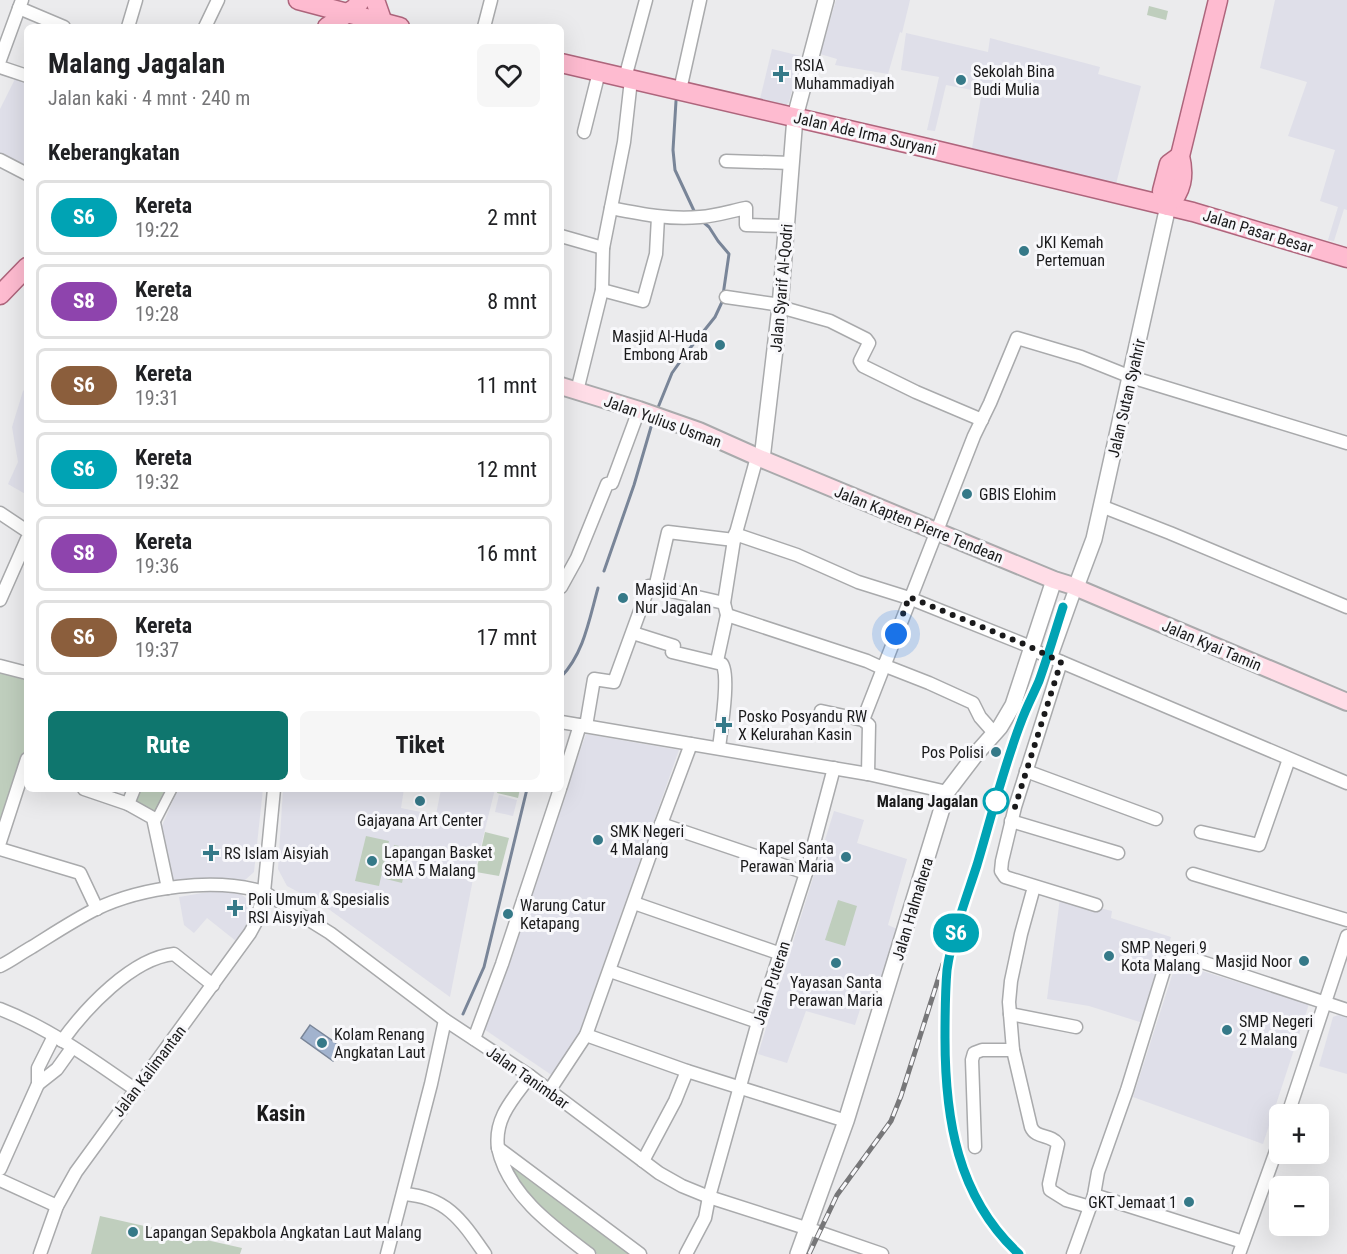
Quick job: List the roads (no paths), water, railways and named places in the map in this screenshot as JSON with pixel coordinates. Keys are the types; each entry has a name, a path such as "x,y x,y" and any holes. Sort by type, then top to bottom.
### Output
{"main road":[{"path":"298,0 388,24"},
{"path":"332,24 355,8 361,0"},
{"path":"375,0 391,24"},
{"path":"1168,206 1177,196 1182,180 1184,170 1180,156 1218,0"},
{"name":"Jalan Ade Irma Suryani","path":"564,64 1168,206"},
{"name":"Jalan Pasar Besar","path":"1168,206 1347,258"},
{"path":"0,296 24,270"},
{"name":"Jalan Yulius Usman","path":"569,389 699,431 760,458"},
{"name":"Jalan Kapten Pierre Tendean","path":"760,458 1054,580 1076,587"},
{"name":"Jalan Kyai Tamin","path":"1076,587 1347,702"}],"street":[{"path":"129,24 136,0"},
{"path":"207,24 218,0"},
{"path":"485,24 491,0"},
{"path":"569,389 602,290 603,248 624,142 628,79 646,0"},
{"path":"680,90 700,0"},
{"name":"Jalan Syarif Al-Qodri","path":"760,458 781,306 795,117 826,0"},
{"path":"0,60 4,37 21,4 58,24"},
{"path":"0,67 24,75"},
{"path":"584,132 599,72"},
{"path":"0,160 24,172"},
{"path":"726,161 791,163"},
{"name":"Jalan Sutan Syahrir","path":"1076,587 1094,539 1168,206"},
{"path":"611,208 658,217 698,218 746,208 746,225 787,226"},
{"path":"602,290 644,301 656,254 658,217"},
{"path":"564,237 603,248"},
{"path":"726,297 781,306 830,321 866,339 869,343 860,362 862,366 982,420"},
{"path":"863,720 909,597 974,436 1017,338 1081,357 1131,377 1347,442"},
{"path":"564,574 577,558 607,484 612,483 639,410"},
{"path":"717,661 726,609 734,537 760,458"},
{"path":"1101,507 1170,533 1347,607"},
{"path":"0,513 24,529"},
{"path":"655,588 668,532 734,537 797,555 858,582 909,597 1347,783"},
{"path":"0,600 24,545"},
{"name":"Jalan Halmahera","path":"798,1254 846,1121 947,792 976,754 995,734 1013,705 1054,580"},
{"path":"564,776 583,726 594,678 614,682 649,586 726,609 929,682 973,703 980,717 995,734"},
{"path":"1076,587 1011,821 1001,871 1005,877 1096,905"},
{"path":"633,633 674,646 672,651 717,661 725,669 719,748"},
{"path":"0,666 24,672"},
{"path":"821,711 863,720 869,725 868,774"},
{"path":"564,723 868,774 947,792"},
{"path":"549,1091 586,1035 691,744"},
{"path":"1201,832 1259,845 1289,759"},
{"name":"Jalan Puteran","path":"686,1254 705,1218 758,1022 806,873 834,768"},
{"path":"0,842 24,771"},
{"path":"1026,771 1155,819"},
{"path":"93,792 149,814 155,822 168,888"},
{"path":"128,804 133,792"},
{"path":"155,822 170,792"},
{"name":"Jalan Kalimantan","path":"40,1254 57,1206 76,1172 250,933 256,921 264,892 274,792"},
{"path":"474,1039 502,964 558,792"},
{"path":"1011,821 1118,853"},
{"path":"661,824 806,873"},
{"path":"0,849 80,873 97,909"},
{"path":"1193,874 1347,920"},
{"path":"0,966 97,909 140,894 168,888 234,886 264,892"},
{"path":"1034,887 1011,981 1010,1014 1013,1050 1031,1127 1038,1135 1052,1139 1058,1144 1049,1184 1050,1190 1066,1200 1092,1201 1241,1248 1271,1164"},
{"name":"Jalan Tanimbar","path":"264,892 330,933 445,1020 530,1076 643,1161 682,1186 882,1254"},
{"path":"634,903 781,954"},
{"path":"1291,1104 1347,936"},
{"path":"0,1169 38,1084 38,1068 88,1009 111,987 130,973 161,957 174,954 213,985"},
{"path":"1073,1254 1092,1201 1098,1172 1127,1090 1165,966 1169,960 1177,956 1187,957 1347,1010"},
{"path":"610,971 758,1022"},
{"path":"0,1009 33,1023 136,1090"},
{"path":"1010,1014 1076,1027"},
{"path":"387,1254 404,1194 445,1020"},
{"path":"586,1035 687,1071 846,1121"},
{"path":"38,1084 57,1069 62,1042"},
{"path":"975,1147 972,1060 974,1053 982,1050 1013,1050"},
{"path":"643,1161 675,1101 687,1071"},
{"path":"530,1076 501,1120 496,1136 498,1148 506,1172 519,1191 552,1226 589,1254"},
{"path":"498,1148 640,1254"},
{"path":"0,1180 57,1206"},
{"path":"404,1194 419,1195 444,1205 460,1219 485,1254"}],"water":[{"name":"Kolam Renang Angkatan Laut","path":"310,1025 343,1048 333,1061 301,1038"}],"waterway":[{"path":"676,101 673,150 675,170 696,215"},
{"path":"657,410 672,373 715,317 722,302 729,254 702,221"},
{"path":"604,571 634,485 651,427"},
{"path":"564,674 580,647 598,588"},
{"path":"463,1014 484,967 526,792"}],"railway":[{"path":"1019,1254 997,1231 980,1207 967,1181 958,1153 948,1095 945,1034 946,978 956,929 1009,756 1039,681 1063,607"},
{"path":"809,1254 837,1195 891,1121 943,964"}],"train":[{"name":"S6","path":"1019,1254 995,1228 977,1202 968,1184 957,1150 946,1082 946,989 958,925 1020,723 1038,683 1063,607"}],"place":[{"name":"RSIA Muhammadiyah","path":"781,74"},
{"name":"Sekolah Bina Budi Mulia","path":"961,80"},
{"name":"JKI Kemah Pertemuan","path":"1024,251"},
{"name":"Masjid Al-Huda Embong Arab","path":"720,345"},
{"name":"GBIS Elohim","path":"967,494"},
{"name":"Masjid An Nur Jagalan","path":"623,598"},
{"name":"Posko Posyandu RW X Kelurahan Kasin","path":"724,725"},
{"name":"Pos Polisi","path":"996,752"},
{"name":"Gajayana Art Center","path":"420,801"},
{"name":"Malang Jagalan","path":"996,801"},
{"name":"SMK Negeri 4 Malang","path":"598,840"},
{"name":"RS Islam Aisyiah","path":"211,853"},
{"name":"Kapel Santa Perawan Maria","path":"846,857"},
{"name":"Lapangan Basket SMA 5 Malang","path":"372,861"},
{"name":"Poli Umum & Spesialis RSI Aisyiyah","path":"235,908"},
{"name":"Warung Catur Ketapang","path":"508,914"},
{"name":"SMP Negeri 9 Kota Malang","path":"1109,956"},
{"name":"Masjid Noor","path":"1304,961"},
{"name":"Yayasan Santa Perawan Maria","path":"836,963"},
{"name":"SMP Negeri 2 Malang","path":"1227,1030"},
{"name":"Kolam Renang Angkatan Laut","path":"322,1043"},
{"name":"GKT Jemaat 1","path":"1189,1202"},
{"name":"Lapangan Sepakbola Angkatan Laut Malang","path":"133,1232"}],"district":[{"name":"Kasin","path":"281,1113"}]}
